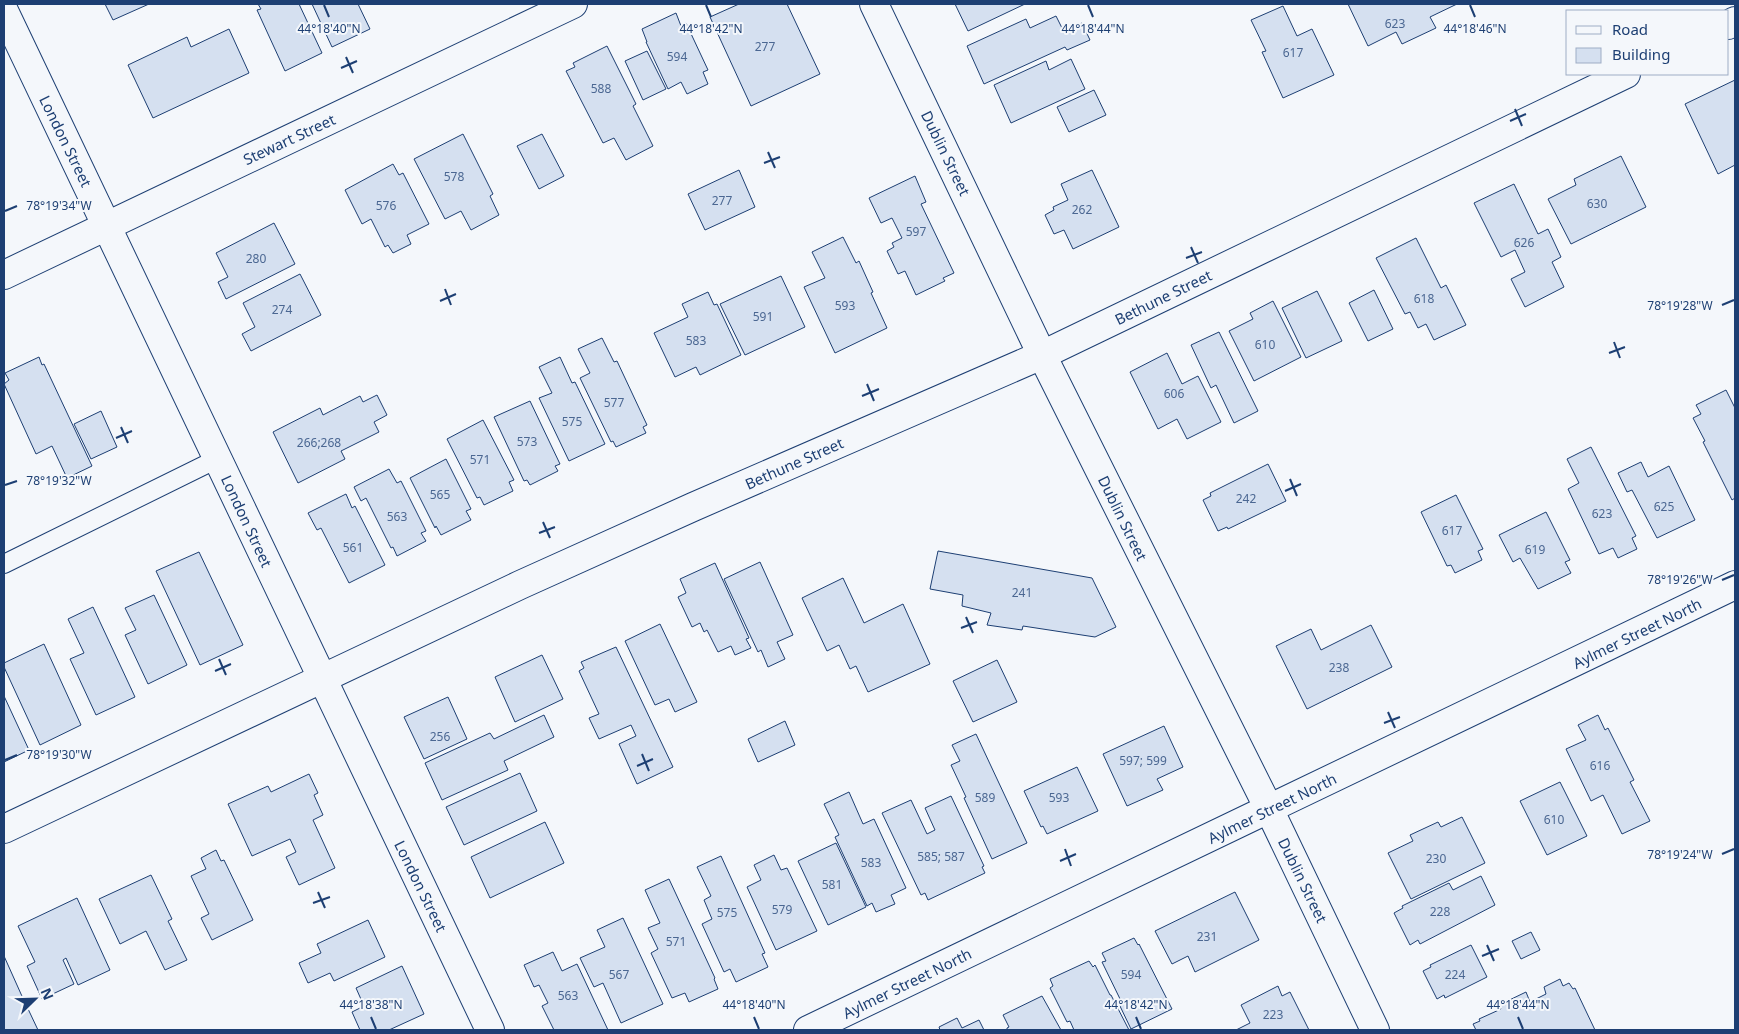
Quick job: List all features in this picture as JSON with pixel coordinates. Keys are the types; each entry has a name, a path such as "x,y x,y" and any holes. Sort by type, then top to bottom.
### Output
{"street":[{"name":"Stewart Street","path":"4,275 573,4"},
{"name":"Dublin Street","path":"874,4 1042,354 1269,809 1375,1030"},
{"name":"London Street","path":"4,11 490,1030"},
{"name":"Bethune Street","path":"4,829 520,585 1042,354 1624,75"},
{"name":"Aylmer Street North","path":"808,1030 1735,585"}],"lane":[{"path":"4,564 217,459"}],"building":[{"path":"105,4 149,4 113,20"},
{"path":"258,4 299,4 322,53 285,71 257,10 261,9"},
{"path":"312,4 358,4 370,29 332,47"},
{"path":"739,4 787,4 820,74 751,106 710,17"},
{"path":"955,4 1025,4 968,31"},
{"path":"1348,4 1457,4 1430,17 1436,28 1402,44 1396,32 1368,46"},
{"path":"1283,6 1297,36 1312,29 1334,75 1283,98 1262,52 1266,51 1251,20"},
{"path":"676,13 681,26 686,23 708,70 703,72 708,84 687,94 681,82 668,89 642,29"},
{"path":"1056,16 1064,32 1082,23 1090,40 1067,50 1065,47 984,84 967,46 1026,19 1030,28"},
{"path":"229,29 249,73 153,118 128,65 187,37 191,47"},
{"path":"607,46 636,104 633,106 653,146 626,160 614,138 603,143 566,71 575,67 573,63"},
{"path":"647,51 666,89 643,100 625,61"},
{"path":"1071,59 1085,89 1011,123 994,85 1046,61 1049,70"},
{"path":"1735,80 1735,165 1718,174 1685,104"},
{"path":"1094,90 1106,115 1069,132 1057,107"},
{"path":"463,134 493,194 490,196 499,215 471,230 461,211 445,219 414,159"},
{"path":"542,134 564,176 539,189 517,146"},
{"path":"1621,156 1646,207 1571,244 1548,199 1576,185 1574,179"},
{"path":"393,164 399,175 403,173 429,224 407,235 411,244 393,253 388,245 385,247 371,219 362,224 345,190"},
{"path":"739,170 755,207 705,230 688,194"},
{"path":"1092,170 1119,227 1073,249 1064,230 1054,234 1045,215 1054,210 1053,207 1068,200 1061,184"},
{"path":"915,176 926,202 921,204 954,273 943,278 945,281 916,295 905,271 898,274 887,251 894,247 892,243 902,238 892,218 881,223 869,198"},
{"path":"1514,184 1538,234 1548,229 1561,257 1552,262 1564,287 1525,307 1511,279 1525,272 1515,250 1501,257 1474,203"},
{"path":"274,223 295,264 226,299 218,282 228,277 216,253"},
{"path":"843,237 856,263 859,261 887,328 835,353 804,287 825,278 812,252"},
{"path":"1416,238 1441,288 1446,285 1466,325 1434,340 1426,324 1418,328 1410,312 1405,314 1376,258"},
{"path":"300,274 321,315 251,351 242,334 255,327 243,303"},
{"path":"781,276 805,327 745,355 720,304"},
{"path":"1374,290 1393,329 1368,341 1349,303"},
{"path":"1317,291 1342,341 1306,358 1282,308"},
{"path":"708,292 714,305 717,304 741,355 700,375 696,367 675,377 654,333 688,317 682,304"},
{"path":"1273,301 1301,357 1254,381 1229,331 1253,319 1250,313"},
{"path":"1219,332 1258,411 1234,423 1216,385 1211,388 1191,345"},
{"path":"602,338 614,362 617,361 647,425 643,427 646,433 616,447 613,441 611,442 580,378 590,373 578,349"},
{"path":"1167,353 1182,384 1198,376 1221,422 1187,439 1177,419 1158,429 1130,372"},
{"path":"39,357 92,466 67,478 52,446 36,454 4,384 9,380 5,373"},
{"path":"560,357 572,383 575,382 605,444 569,461 539,398 552,393 539,367"},
{"path":"1726,390 1735,408 1735,498 1732,500 1693,418 1701,414 1696,405"},
{"path":"377,395 387,415 374,422 379,432 341,451 345,459 298,483 273,432 320,408 323,415 360,396 363,402"},
{"path":"530,401 560,464 555,466 558,471 530,485 527,480 524,481 494,417"},
{"path":"101,411 117,447 91,459 74,424"},
{"path":"483,420 514,480 509,482 513,491 484,505 480,497 477,498 447,439"},
{"path":"1591,447 1636,536 1632,538 1637,549 1618,558 1613,548 1599,554 1568,489 1579,483 1567,459"},
{"path":"446,459 471,509 466,511 471,520 441,535 436,526 435,528 410,478"},
{"path":"1641,462 1648,477 1669,466 1695,520 1657,538 1632,490 1627,492 1618,473"},
{"path":"1268,464 1286,501 1228,529 1227,527 1218,531 1203,500 1211,496 1210,493"},
{"path":"389,469 397,483 401,481 426,531 421,533 426,541 397,556 393,547 391,548 366,498 361,501 354,487"},
{"path":"346,494 352,508 355,506 385,565 349,583 321,528 317,530 308,513"},
{"path":"1456,495 1483,549 1478,551 1482,560 1455,573 1451,565 1447,566 1421,512"},
{"path":"1546,512 1570,560 1565,562 1571,573 1538,589 1520,558 1513,562 1499,535"},
{"path":"938,551 1092,578 1116,627 1095,637 1023,626 1022,630 987,625 991,613 962,606 963,595 930,589"},
{"path":"199,552 243,645 200,665 156,571"},
{"path":"760,562 793,635 777,642 785,659 768,667 761,650 758,652 724,579"},
{"path":"715,563 749,638 746,639 751,648 735,655 731,646 718,652 707,630 704,632 700,623 692,627 678,597 686,593 680,579"},
{"path":"843,578 864,623 903,604 930,664 868,692 856,666 850,669 839,645 827,651 802,598"},
{"path":"154,595 187,665 148,684 125,635 136,630 125,608"},
{"path":"93,607 135,697 96,715 70,659 84,653 68,619"},
{"path":"660,624 697,702 675,712 669,699 655,705 625,641"},
{"path":"1371,625 1392,667 1307,709 1276,646 1311,629 1321,650"},
{"path":"44,644 81,725 40,745 4,667 4,663"},
{"path":"616,647 673,767 637,784 619,744 636,736 631,725 599,739 589,718 599,714 579,671 584,668 581,662"},
{"path":"542,655 563,699 515,722 495,677"},
{"path":"997,660 1017,702 973,722 953,681"},
{"path":"4,696 29,750 4,762"},
{"path":"448,697 467,739 424,759 404,717"},
{"path":"544,715 554,737 504,761 508,770 442,800 425,763 490,733 494,739"},
{"path":"1598,715 1605,730 1608,728 1634,780 1630,782 1650,821 1622,834 1603,795 1591,801 1566,749 1586,740 1578,725"},
{"path":"785,721 795,745 758,762 748,739"},
{"path":"1164,726 1183,767 1157,779 1163,790 1127,806 1103,754"},
{"path":"976,734 1027,843 992,859 951,765 960,761 952,745"},
{"path":"1077,767 1098,811 1047,834 1043,826 1041,827 1024,791"},
{"path":"520,773 537,811 464,845 446,807"},
{"path":"309,774 318,793 314,795 323,815 313,820 335,868 299,885 286,857 296,852 290,839 252,856 228,804 268,786 271,792"},
{"path":"1560,782 1587,836 1547,855 1520,801"},
{"path":"849,792 863,824 874,819 906,888 891,895 895,904 876,912 872,903 867,906 835,837 839,835 824,804"},
{"path":"951,796 984,866 982,867 985,873 928,900 925,893 921,895 882,813 911,800 927,834 935,830 925,808"},
{"path":"1462,817 1485,863 1411,899 1388,853 1413,841 1410,835 1438,822 1441,827"},
{"path":"545,822 564,863 490,898 471,857"},
{"path":"836,843 866,907 828,925 798,861"},
{"path":"216,850 221,861 224,860 253,920 212,940 201,918 209,914 191,876 206,869 201,858"},
{"path":"774,855 781,870 787,868 817,931 776,950 747,887 761,880 754,865"},
{"path":"721,856 765,953 762,954 768,967 736,982 730,969 724,972 702,924 712,919 704,900 711,896 697,867"},
{"path":"151,875 172,919 168,921 187,960 165,970 146,931 120,944 99,899"},
{"path":"1481,876 1495,905 1420,944 1418,940 1410,945 1394,913 1403,908 1402,906 1449,883 1453,890"},
{"path":"669,879 715,978 718,989 689,1002 685,993 672,998 651,953 658,949 648,928 660,923 645,890"},
{"path":"1235,892 1259,940 1195,972 1188,956 1172,964 1155,931"},
{"path":"77,898 110,970 78,985 66,958 63,960 74,984 42,999 27,966 35,962 18,926"},
{"path":"623,918 663,1004 621,1023 603,983 594,987 580,958 605,947 597,930"},
{"path":"368,920 385,957 334,981 330,973 308,983 299,963 321,953 317,944"},
{"path":"1531,932 1540,950 1521,959 1512,941"},
{"path":"1134,938 1139,944 1172,1009 1131,1029 1119,1004 1122,1003 1102,962 1106,961 1102,953"},
{"path":"1471,945 1487,977 1445,998 1444,995 1437,999 1423,971 1431,967 1430,965"},
{"path":"553,952 562,971 577,964 608,1030 554,1030 542,1006 548,1003 539,985 534,987 524,965"},
{"path":"4,956 21,994 38,1030 4,1030"},
{"path":"1089,961 1093,967 1095,965 1129,1030 1074,1030 1070,1021 1067,1022 1050,988 1053,986 1050,979"},
{"path":"402,966 424,1014 389,1030 360,1030 352,1012 364,1006 356,988"},
{"path":"1560,979 1563,986 1569,983 1573,989 1575,988 1595,1030 1476,1030 1473,1024 1480,1021 1479,1019 1501,1009 1499,1005 1526,992 1530,1002 1546,994 1544,987"},
{"path":"1278,986 1282,996 1290,992 1309,1030 1236,1030 1250,1023 1241,1005"},
{"path":"1042,996 1061,1030 1007,1030 1009,1027 1003,1015"},
{"path":"957,1018 962,1028 979,1020 984,1030 940,1030 939,1027"}]}
